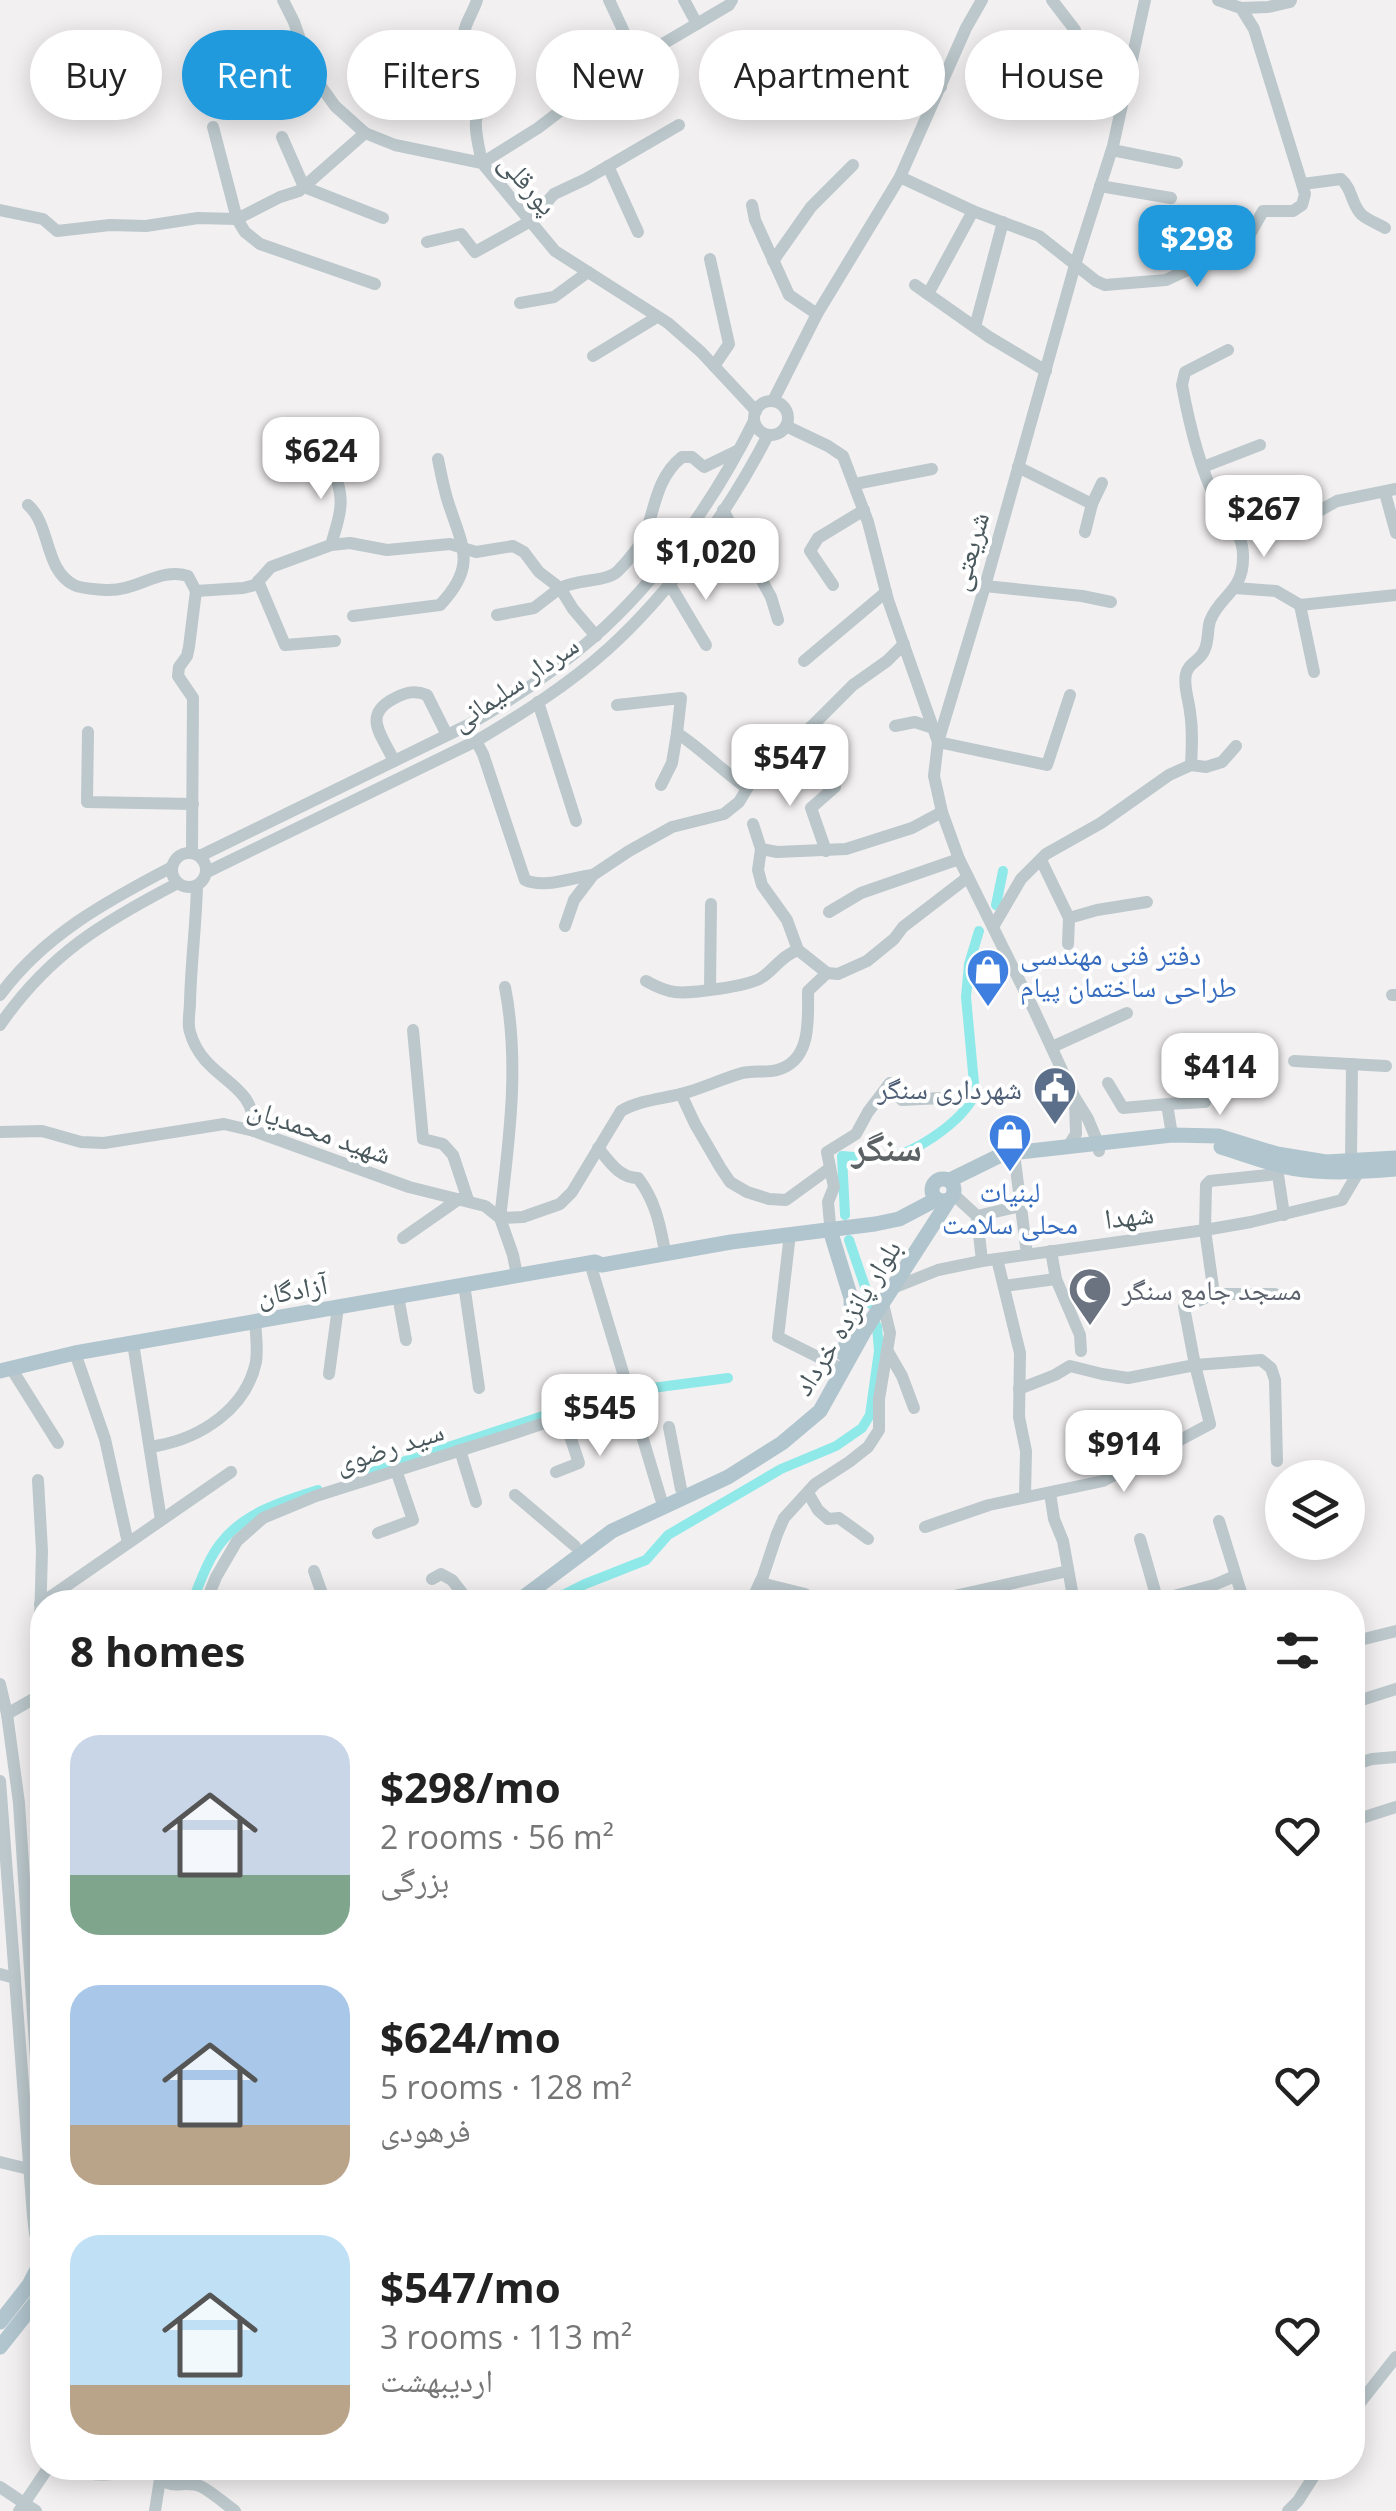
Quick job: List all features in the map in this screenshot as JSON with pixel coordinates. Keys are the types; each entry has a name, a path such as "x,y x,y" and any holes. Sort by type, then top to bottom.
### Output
{"main road":[{"path":"946,1192 983,1171 1014,1161 1172,1135 1218,1136 1277,1164"},
{"path":"946,1192 1003,1154 1069,1146 1205,1143 1277,1164 1326,1162 1396,1169"},
{"path":"1355,1167 1396,1158"},
{"name":"آزادگان","path":"5,1369 75,1353 517,1275 898,1219 946,1192"},
{"name":"بلوار پانزده خرداد","path":"518,1590 622,1515 728,1477 782,1443 820,1411 946,1192"},
{"name":"آزادگان","path":"592,1263 601,1257 788,1226 830,1227"},
{"name":"بلوار پانزده خرداد","path":"532,1590 626,1523 776,1436 813,1405 852,1332 852,1298 830,1227"},
{"path":"0,2322 30,2283"},
{"path":"0,2347 30,2313"}],"street":[{"name":"پورقلی","path":"283,0 312,74 335,106 365,134 395,145 482,163 555,251 668,323 714,366 755,416"},
{"path":"477,0 463,32 491,76 492,91 477,115 482,163 548,120"},
{"path":"609,0 623,30"},
{"path":"684,0 698,24"},
{"path":"679,35 732,0"},
{"path":"945,76 982,0"},
{"path":"1052,0 1074,30"},
{"name":"شریعتی","path":"1139,30 1146,0"},
{"path":"1218,0 1241,8 1268,7 1291,0"},
{"path":"900,177 973,212 1039,236 1106,286 1166,280 1200,264 1232,258 1263,212 1293,211 1302,205 1305,194 1254,29 1241,8"},
{"path":"773,402 817,314 900,177 925,120"},
{"name":"شریعتی","path":"1098,1147 959,859 934,776 935,735 985,586 1119,120"},
{"path":"427,242 461,234 475,252 529,222 554,194 679,125"},
{"path":"213,126 237,218 245,232 260,244 375,284"},
{"path":"0,210 43,219 57,231 237,218 304,187 365,134"},
{"path":"282,136 304,187 383,218"},
{"path":"1112,150 1177,162"},
{"path":"774,261 811,207 853,165"},
{"path":"608,166 638,232"},
{"path":"1302,184 1341,179 1350,186 1361,214 1385,228"},
{"path":"1100,186 1171,198"},
{"path":"752,205 789,296 817,314"},
{"path":"928,294 973,212"},
{"path":"975,328 1003,222"},
{"path":"710,259 729,344 714,366"},
{"path":"520,303 554,297 588,272"},
{"path":"915,285 975,328 1046,371"},
{"path":"593,356 657,316"},
{"path":"1191,765 1192,727 1185,676 1189,665 1204,652 1209,624 1219,605 1242,574 1244,554 1204,467 1182,385 1185,372 1228,350"},
{"path":"773,402 786,410 786,426 778,434 768,435 759,430 755,416 763,404 773,402"},
{"name":"سردار سلیمانی","path":"196,854 447,736 502,706 596,636 656,572 740,450 755,416"},
{"path":"786,426 843,456 864,510 886,592 935,735"},
{"name":"سردار سلیمانی","path":"206,872 476,741 538,702 608,649 669,583 723,510 768,435"},
{"path":"1204,467 1260,446"},
{"path":"497,615 534,608 571,582 610,577 644,537 654,499 670,466 682,457 692,457 704,467 740,450"},
{"path":"330,458 342,495 342,509 330,545"},
{"path":"354,616 440,605 458,584 464,548 438,459"},
{"path":"1018,467 1092,504"},
{"path":"855,484 932,469"},
{"path":"1085,532 1102,483"},
{"path":"1239,536 1308,517 1337,501 1390,491 1396,533"},
{"path":"28,506 37,513 60,573 74,586 118,591 168,574 180,574 188,576 196,591 187,656 179,666 178,676 193,698 196,854"},
{"path":"723,510 771,597 778,620"},
{"path":"834,585 810,551 818,538 864,510"},
{"path":"196,591 244,588 255,584 271,567 330,545 350,542 387,550 450,544 476,552 513,546 560,588 596,636"},
{"path":"258,581 285,645 335,641"},
{"path":"669,583 706,645"},
{"path":"985,586 1111,602"},
{"path":"1235,588 1276,590 1300,605 1396,595"},
{"path":"804,661 886,592"},
{"path":"1300,605 1314,672"},
{"path":"476,741 526,880 533,884 548,883 592,874 672,827 724,814 739,802 756,775 853,684 888,662 904,644"},
{"path":"394,761 376,720 376,711 393,698 417,691 427,694 447,736"},
{"path":"895,726 914,722 935,735 1047,765 1070,695"},
{"path":"618,705 680,698 672,764 661,785"},
{"path":"538,702 576,821"},
{"path":"88,732 87,802 193,804"},
{"path":"677,734 747,788"},
{"path":"993,927 1021,879 1046,854 1101,823 1169,775 1191,765 1206,767 1222,762 1236,746"},
{"path":"826,851 811,808 835,787"},
{"path":"761,849 846,849 912,828 942,812"},
{"path":"753,824 761,849 758,870 762,885 787,920 798,950 827,972 838,974 867,962 903,927 968,877"},
{"path":"183,853 196,854 205,863 206,872 204,880 196,886 184,886 172,876 172,866 183,853"},
{"path":"829,912 861,893 959,859"},
{"path":"1040,860 1070,918 1068,944"},
{"path":"0,995 67,928 101,904 172,866"},
{"path":"566,926 574,900 592,874"},
{"path":"0,1024 47,967 78,941 178,883"},
{"path":"196,886 188,1028 209,1066 252,1105 254,1132"},
{"path":"1070,918 1147,902"},
{"path":"710,989 711,904"},
{"path":"646,981 676,992 756,982 798,950"},
{"path":"500,1218 523,1217 560,1204 572,1192 621,1111 633,1104 681,1094 742,1072 791,1065 800,1054 808,1028 808,991 827,972"},
{"path":"505,987 513,1053 513,1111 500,1218 517,1275"},
{"path":"1052,1048 1127,1014"},
{"path":"403,1238 463,1199 453,1156 443,1144 423,1139 413,1030"},
{"path":"1294,1061 1386,1066"},
{"path":"1352,1064 1355,1167"},
{"path":"1108,1082 1123,1108 1205,1102 1202,1069"},
{"path":"830,1227 828,1202 834,1187 827,1152 856,1134 890,1083 902,1100 942,1098"},
{"path":"681,1094 730,1182 747,1192 786,1200 830,1168"},
{"path":"1069,1146 1076,1134 1076,1098"},
{"path":"1167,1104 1172,1135"},
{"name":"شهید محمدیان","path":"0,1132 42,1131 82,1142 104,1143 224,1124 409,1186 485,1206 500,1218"},
{"path":"598,1148 620,1172 628,1178 638,1178 643,1184 657,1211 664,1246"},
{"path":"1014,1161 1027,1254"},
{"path":"1214,1294 1204,1230 1204,1190 1210,1181 1277,1164 1284,1215"},
{"name":"شهدا","path":"893,1288 938,1270 982,1261 1204,1230 1342,1200 1355,1167"},
{"path":"946,1192 977,1216 982,1261"},
{"path":"977,1216 1020,1206"},
{"path":"790,1234 778,1337 836,1366"},
{"path":"1051,1251 1056,1279 1080,1335 1081,1351"},
{"path":"998,1259 1020,1353 1019,1417 1026,1451 1025,1496"},
{"path":"592,1263 663,1503"},
{"path":"1004,1286 1056,1279"},
{"path":"464,1284 479,1388"},
{"path":"925,1527 1025,1496 1103,1481 1210,1424 1184,1307 1214,1294 1275,1294"},
{"path":"398,1296 406,1340"},
{"path":"756,1590 784,1518 816,1484 868,1447 878,1430 890,1333 883,1304"},
{"path":"329,1374 338,1306"},
{"path":"156,1446 178,1442 206,1428 236,1403 251,1381 257,1357 255,1321"},
{"path":"133,1343 161,1520"},
{"path":"887,1350 914,1408"},
{"path":"75,1353 105,1439 128,1543"},
{"path":"1019,1389 1070,1366 1128,1378 1194,1365 1262,1360 1271,1368 1275,1380 1276,1460"},
{"path":"5,1369 58,1443"},
{"name":"سید رضوی","path":"211,1590 237,1541 263,1518 316,1496 630,1394"},
{"path":"556,1472 580,1462 563,1415"},
{"path":"668,1427 681,1490"},
{"path":"460,1450 476,1502"},
{"path":"378,1533 413,1520 396,1470"},
{"path":"60,1590 231,1472"},
{"path":"38,1480 41,1590"},
{"path":"1050,1492 1072,1590"},
{"path":"808,1493 828,1519 838,1518 868,1539"},
{"path":"514,1495 575,1546"},
{"path":"1219,1521 1240,1590"},
{"path":"1140,1539 1153,1590"},
{"path":"314,1571 321,1590"},
{"path":"982,1590 1068,1571"},
{"path":"432,1579 442,1574 460,1590"},
{"path":"1197,1590 1235,1576"},
{"path":"760,1583 789,1590"},
{"path":"1365,1639 1396,1632"},
{"path":"0,1684 18,1803 30,1932"},
{"path":"1365,1699 1396,1689"},
{"path":"6,1714 30,1701"},
{"path":"1365,1761 1396,1756"},
{"path":"0,1781 30,2174"},
{"path":"1365,1817 1396,1808"},
{"path":"10,1896 25,1895"},
{"path":"0,1974 15,1978"},
{"path":"0,2162 29,2169"},
{"path":"1365,2396 1396,2357"},
{"path":"0,2487 27,2508 42,2480"},
{"path":"155,2511 157,2480"},
{"path":"164,2480 168,2485 198,2485 235,2510"},
{"path":"1288,2511 1311,2480"}],"waterway":[{"path":"996,905 1003,871"},
{"path":"845,1215 842,1156 883,1158 909,1151 948,1126 975,1094 966,997 969,964 979,931"},
{"path":"849,1240 871,1304"},
{"path":"573,1590 646,1560 668,1535 781,1469 836,1446 862,1428 870,1415 879,1351 877,1326"},
{"path":"637,1390 728,1378"},
{"path":"372,1472 613,1393"},
{"path":"197,1590 211,1558 229,1533 264,1510 318,1490"}],"place":[{"name":"دفتر فنی مهندسی طراحی ساختمان پیام","path":"988,1008"},
{"name":"شهرداری سنگر","path":"1055,1126"},
{"name":"لبنیات محلی سلامت","path":"1010,1173"},
{"name":"مسجد جامع سنگر","path":"1090,1327"}],"district":[{"name":"سنگر","path":"887,1146"}]}
